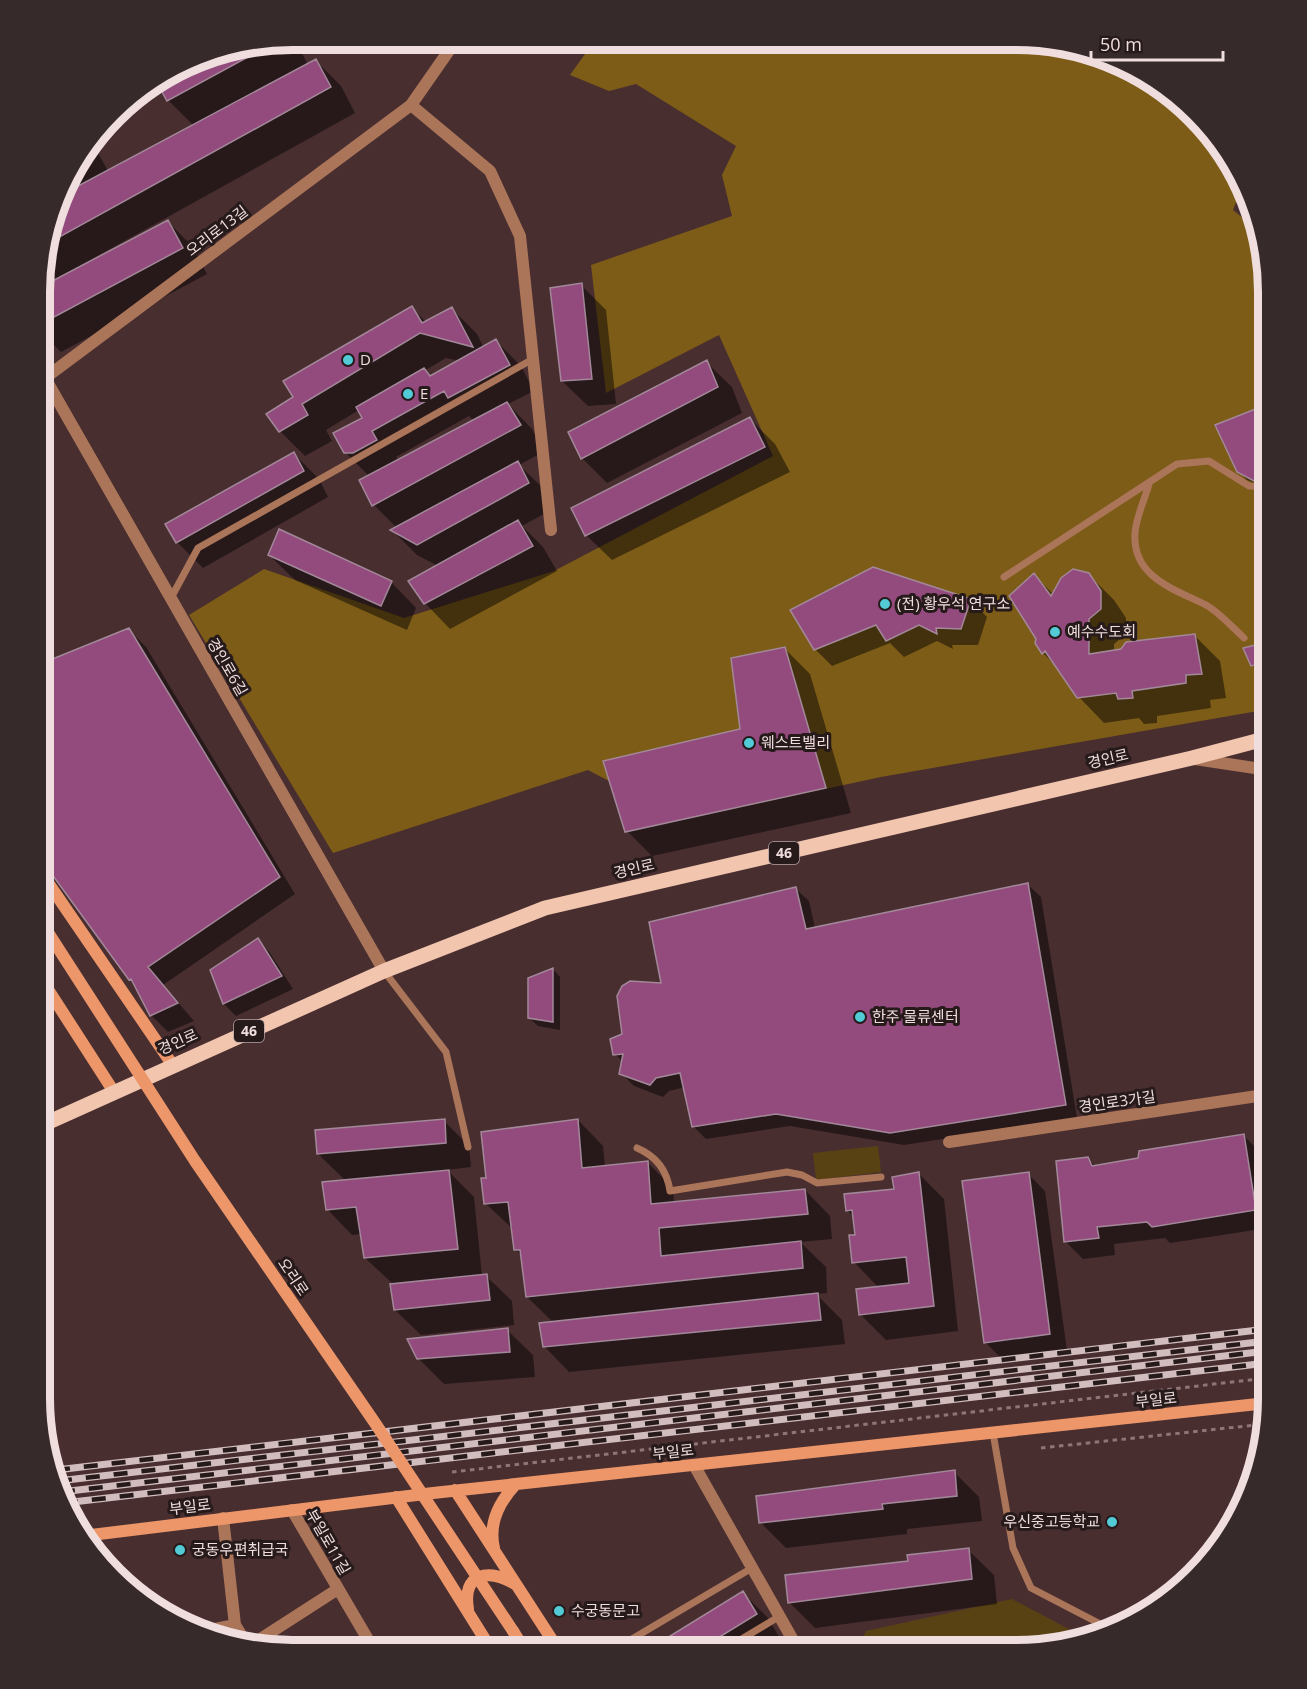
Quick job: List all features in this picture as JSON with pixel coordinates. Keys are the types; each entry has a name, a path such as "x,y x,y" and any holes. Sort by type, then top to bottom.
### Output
{"main road":[{"name":"경인로","path":"50,1121 172,1064 384,971 544,908 1192,758 1258,741"},
{"path":"50,886 172,1064"},
{"name":"오리로","path":"50,936 195,1161 375,1423 518,1640"},
{"path":"50,993 114,1092"},
{"name":"부일로","path":"92,1535 455,1490 1258,1404"},
{"path":"496,1554 492,1535 495,1517 503,1500 516,1484"},
{"path":"455,1490 552,1640"},
{"path":"396,1497 486,1640"},
{"path":"468,1612 466,1597 477,1577 492,1574 516,1584"}],"street":[{"name":"오리로13길","path":"50,371 411,105 449,50"},
{"path":"411,105 490,171 520,236 551,530"},
{"name":"경인로6길","path":"50,391 384,971"},
{"path":"1192,758 1258,768"},
{"name":"경인로3가길","path":"949,1142 1258,1096"},
{"path":"694,1465 793,1640"},
{"name":"부일로11길","path":"292,1510 368,1640"},
{"path":"223,1518 235,1625 241,1634"},
{"name":"부일로11길","path":"263,1637 338,1589"},
{"path":"218,1628 235,1625"}],"lane":[{"path":"171,598 198,548 533,359"},
{"path":"1004,577 1177,464 1209,461 1249,486 1258,486"},
{"path":"1149,484 1135,532 1144,570 1179,594 1208,606 1244,638"},
{"path":"384,971 446,1052 468,1147"},
{"path":"637,1148 651,1154 660,1164 668,1177 670,1191 787,1172 802,1175 817,1183 881,1177"},
{"path":"993,1433 1013,1548 1031,1588 1101,1624"},
{"path":"630,1640 752,1568"},
{"path":"740,1640 780,1616"}],"path":[{"path":"452,1472 1258,1379"},
{"path":"1041,1448 1256,1425"}],"shaded area":[{"path":"588,50 1032,50 1063,54 1094,62 1123,74 1163,99 1187,120 1208,144 1233,184 1238,197 1233,210 1247,221 1257,275 1258,711 881,777 625,832 609,781 588,770 333,853 189,615 264,569 404,618 554,571 773,456 719,335 606,393 591,265 732,216 722,175 736,146 636,84 609,91 570,75"},
{"path":"878,1146 881,1172 816,1180 813,1153"},
{"path":"1012,1599 1074,1632 1016,1640 862,1640 866,1631"}],"building":[{"path":"256,52 167,101 160,88 184,74 213,62"},
{"path":"316,59 331,87 55,239 62,213 72,189"},
{"path":"168,220 183,248 50,319 50,282"},
{"path":"582,283 592,379 561,381 550,288"},
{"name":"D","path":"412,306 422,323 452,307 473,347 420,333 302,404 308,415 279,432 266,414 293,397 283,381"},
{"name":"E","path":"496,339 510,365 448,398 444,391 372,431 377,440 353,453 344,453 333,433 362,418 356,407 424,368 430,376"},
{"path":"707,360 718,387 581,459 568,432"},
{"path":"507,402 521,425 372,506 359,480"},
{"path":"1258,408 1258,481 1237,472 1215,425"},
{"path":"750,417 765,447 585,536 571,508"},
{"path":"294,452 304,471 176,543 165,524"},
{"path":"518,461 529,483 417,545 390,530"},
{"path":"518,520 533,546 424,604 408,581"},
{"path":"279,529 392,581 381,606 268,555"},
{"name":"(전) 황우석 연구소","path":"873,567 971,599 961,629 936,628 937,634 919,625 886,641 876,625 814,650 790,610"},
{"name":"예수수도회","path":"1073,569 1089,573 1101,591 1101,609 1089,619 1089,654 1121,649 1126,642 1195,634 1202,674 1186,675 1186,683 1132,691 1133,698 1118,699 1116,693 1077,698 1045,651 1042,654 1035,643 1036,639 1009,596 1034,573 1051,596 1061,578"},
{"path":"129,628 280,877 148,967 178,1003 150,1016 131,979 129,980 50,872 50,660"},
{"path":"1258,644 1258,664 1251,666 1243,648"},
{"name":"웨스트밸리","path":"785,647 826,788 625,832 603,761 740,729 731,658"},
{"name":"한주 물류센터","path":"1028,883 1066,1105 890,1133 776,1114 692,1127 680,1073 656,1078 650,1085 619,1074 623,1054 613,1055 610,1039 622,1034 617,996 622,986 630,981 661,983 649,922 796,887 806,929"},
{"path":"258,938 282,976 223,1004 210,970"},
{"path":"553,968 553,1022 528,1018 528,978"},
{"path":"445,1119 446,1143 317,1154 315,1130"},
{"path":"578,1119 582,1168 648,1161 651,1204 805,1189 808,1214 659,1228 661,1256 801,1241 803,1268 526,1297 520,1250 514,1250 508,1202 484,1204 481,1178 486,1178 481,1132"},
{"path":"1244,1134 1256,1210 1152,1227 1147,1222 1097,1227 1099,1238 1064,1242 1056,1161 1088,1157 1092,1166 1138,1158 1139,1151"},
{"path":"449,1170 458,1249 364,1258 356,1207 326,1210 322,1182"},
{"path":"919,1172 934,1306 859,1315 856,1289 909,1283 906,1257 852,1263 849,1235 855,1235 852,1210 846,1211 844,1194 894,1189 892,1177"},
{"path":"1029,1172 1050,1334 984,1343 962,1181"},
{"path":"487,1274 490,1300 394,1310 390,1284"},
{"path":"818,1293 821,1320 543,1347 539,1323"},
{"path":"508,1328 510,1352 417,1359 407,1339"},
{"path":"955,1470 957,1496 882,1504 883,1509 759,1523 756,1496"},
{"path":"969,1548 972,1579 788,1603 785,1575 908,1561 907,1555"},
{"path":"743,1591 757,1614 715,1640 664,1640"}],"railway":[{"path":"60,1469 1258,1330"},
{"path":"64,1480 1258,1342"},
{"path":"68,1491 1258,1352"},
{"path":"73,1502 1258,1364"}],"place":[{"name":"D","path":"348,360"},
{"name":"E","path":"408,394"},
{"name":"(전) 황우석 연구소","path":"885,604"},
{"name":"예수수도회","path":"1055,632"},
{"name":"웨스트밸리","path":"749,743"},
{"name":"한주 물류센터","path":"860,1017"},
{"name":"우신중고등학교","path":"1112,1522"},
{"name":"궁동우편취급국","path":"180,1550"},
{"name":"수궁동문고","path":"559,1611"}]}
